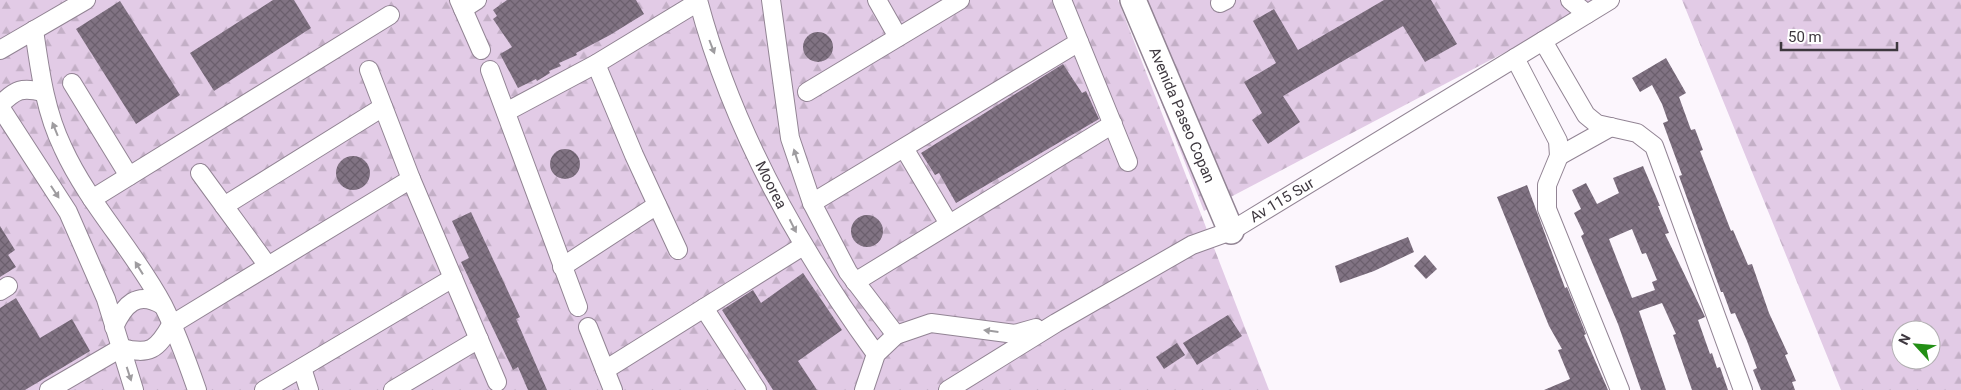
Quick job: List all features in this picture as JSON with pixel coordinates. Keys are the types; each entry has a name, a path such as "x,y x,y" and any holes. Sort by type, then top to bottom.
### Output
{"main road":[{"name":"Avenida Paseo Copan","path":"1133,0 1232,231"}],"street":[{"path":"0,50 86,0"},
{"path":"877,0 898,37"},
{"path":"807,92 960,0"},
{"path":"1062,0 1128,162"},
{"path":"1570,0 1587,14"},
{"name":"Av 115 Sur","path":"948,390 1056,323 1192,245 1232,231 1610,0"},
{"path":"506,112 596,64 698,1"},
{"name":"Moorea","path":"698,1 706,29 745,134 803,246 838,302 876,354"},
{"path":"466,3 481,50"},
{"path":"777,3 790,138 812,203 858,286 896,335"},
{"path":"92,199 390,15"},
{"path":"34,30 43,92 48,112 62,147 80,184 92,199 162,305 180,340 197,390"},
{"path":"1543,41 1586,115 1597,124 1638,133 1654,146 1743,390"},
{"path":"812,203 1079,42"},
{"path":"1515,58 1558,141 1560,156 1547,185 1548,209 1620,390"},
{"path":"596,64 678,250"},
{"path":"369,70 411,179 497,382"},
{"path":"490,70 578,307"},
{"path":"72,84 129,176"},
{"path":"43,92 27,88 12,93 0,106 6,130 68,212 106,299 134,390"},
{"path":"224,206 384,106"},
{"path":"838,302 858,286 949,224 1113,124"},
{"path":"1560,156 1611,127"},
{"path":"904,148 949,224"},
{"path":"200,173 268,266"},
{"path":"49,390 121,348 134,351 149,351 159,345 171,325 411,179"},
{"path":"562,267 657,204"},
{"path":"605,370 803,246"},
{"path":"264,390 453,278"},
{"path":"114,327 122,311 133,301 144,299 162,305"},
{"path":"704,308 757,390"},
{"path":"864,390 876,354 896,335 931,323 1015,334 1056,323"},
{"path":"588,327 613,390"},
{"path":"393,390 479,340"},
{"path":"302,368 309,390"}],"green space":[{"path":"0,0 1118,0 1269,390 0,390"},
{"path":"1121,0 1604,0 1204,211"},
{"path":"1682,0 1961,0 1961,390 1841,390"}],"building":[{"path":"273,0 294,0 311,28 214,91 190,53"},
{"path":"507,0 636,0 644,14 576,53 577,55 559,63 561,66 549,71 550,73 537,81 536,79 518,88 500,54 512,47 493,19 497,16 493,10"},
{"path":"1384,0 1431,0 1457,44 1425,62 1403,26 1283,96 1300,122 1268,144 1252,120 1262,113 1244,82 1276,63 1253,21 1274,9 1298,50"},
{"path":"120,1 180,95 136,124 76,29"},
{"path":"818,32 829,36 833,47 829,58 818,62 807,58 803,47 807,36"},
{"path":"1666,58 1686,93 1679,97 1691,130 1695,129 1703,150 1700,151 1731,231 1733,230 1748,265 1752,264 1769,313 1788,354 1785,355 1796,381 1792,382 1795,390 1761,390 1753,370 1757,368 1747,341 1735,313 1731,314 1723,292 1721,292 1679,176 1682,175 1663,123 1668,121 1662,104 1652,85 1640,92 1632,78"},
{"path":"1063,64 1082,93 1086,91 1099,119 956,203 939,173 935,175 921,153"},
{"path":"565,149 571,150 579,158 579,170 571,178 565,179 559,178 551,170 550,164 551,158 559,150"},
{"path":"353,156 360,157 365,161 369,166 369,180 365,185 360,189 353,190 346,189 341,185 337,180 336,173 337,166 341,161 346,157"},
{"path":"1643,166 1669,233 1665,234 1705,317 1698,320 1710,354 1712,353 1717,368 1720,367 1728,390 1692,390 1673,335 1676,334 1662,303 1639,311 1666,390 1641,390 1618,324 1581,236 1584,234 1574,213 1581,209 1572,190 1586,183 1597,204 1619,193 1613,178","holes":["1632,229 1642,254 1646,253 1657,280 1652,282 1655,290 1632,298 1609,239"]},
{"path":"1527,185 1565,288 1567,287 1586,334 1584,335 1608,390 1544,390 1570,379 1558,350 1562,349 1549,326 1497,197"},
{"path":"471,212 520,317 516,319 547,390 528,390 518,367 513,370 461,262 469,258 452,221"},
{"path":"867,215 873,216 878,220 882,225 882,237 878,242 873,246 867,247 861,246 856,242 852,237 851,231 852,225 856,220 861,216"},
{"path":"0,226 15,250 8,255 16,267 0,277"},
{"path":"1408,237 1414,252 1374,271 1340,283 1335,266"},
{"path":"1425,255 1437,269 1426,279 1414,266"},
{"path":"803,273 842,330 798,361 817,390 773,390 722,310 753,290 761,303"},
{"path":"16,298 40,338 72,319 90,351 25,390 0,390 0,308"},
{"path":"1228,315 1242,336 1197,365 1183,343"},
{"path":"1177,343 1185,355 1164,369 1156,357"}]}
